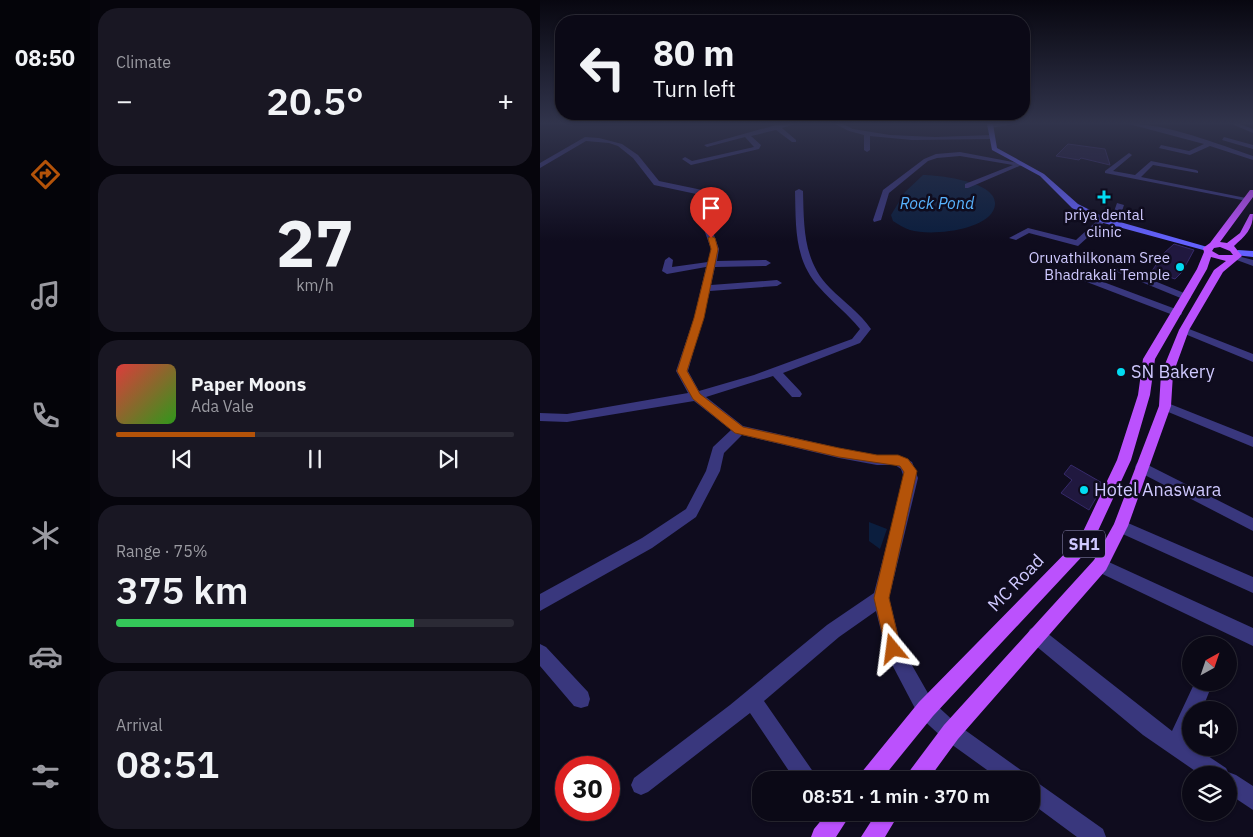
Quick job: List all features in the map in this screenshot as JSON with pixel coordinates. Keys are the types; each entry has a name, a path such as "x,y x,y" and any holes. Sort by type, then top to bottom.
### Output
{"main road":[{"path":"1021,164 1042,175 1075,206 1103,220 1234,254"},
{"name":"MC Road","path":"875,771 926,710 1085,543 1124,460 1144,395 1149,360 1202,269 1210,248 1253,192"},
{"name":"SH1","path":"922,771 951,732 1100,565 1121,526 1165,406 1167,374 1184,330 1219,270 1234,254 1253,216"},
{"path":"1210,248 1216,257 1234,254 1253,254"},
{"path":"1124,460 1142,467"},
{"path":"872,837 884,821"}],"street":[{"path":"642,163 657,183 704,193 714,204 713,212 705,221 714,249 699,318 682,371 696,396 739,430 877,460 898,460 908,466 911,478 881,598 893,649 926,710 951,732 1005,771"},
{"path":"877,220 886,192 922,163"},
{"path":"1015,163 1021,164"},
{"path":"1119,163 1107,172 1247,199"},
{"path":"1136,178 1151,163"},
{"path":"1151,163 1196,172"},
{"path":"968,186 1021,164"},
{"path":"540,418 567,418 696,396 775,371 856,341 866,329 854,313 815,277 808,266 804,254 800,225 798,191"},
{"path":"1114,223 1120,205"},
{"path":"1013,238 1028,230 1078,243 1103,220"},
{"path":"1234,254 1253,263"},
{"path":"669,260 667,271 711,264 766,263"},
{"path":"1120,270 1186,297"},
{"path":"1082,277 1177,313"},
{"path":"706,288 777,282"},
{"path":"1184,330 1253,358"},
{"path":"775,371 796,394"},
{"path":"1165,406 1253,442"},
{"path":"540,602 647,543 692,513 713,471 718,451 739,430"},
{"path":"1142,467 1253,525"},
{"path":"1121,526 1253,586"},
{"path":"1100,565 1253,637"},
{"path":"641,786 752,700 833,631 881,598"},
{"path":"1036,635 1150,728 1206,766"},
{"path":"540,653 581,699"},
{"path":"752,700 801,771"},
{"path":"1176,746 1182,733"},
{"path":"1237,788 1253,799"},
{"path":"1040,797 1095,837"}],"water":[{"name":"Rock Pond","path":"923,175 956,179 981,187 990,193 995,201 993,211 987,218 978,223 955,230 919,232 903,227 893,221 891,215 905,192"},
{"path":"869,522 887,529 880,549 869,541"}],"building":[{"path":"1174,244 1194,250 1182,272 1175,279 1152,271 1163,254"},
{"name":"Hotel Anaswara","path":"1071,465 1104,484 1089,510 1061,493 1072,480 1064,474"}],"place":[{"name":"priya dental clinic","path":"1104,197"},
{"name":"Oruvathilkonam Sree Bhadrakali Temple","path":"1180,267"},
{"name":"SN Bakery","path":"1121,372"},
{"name":"Hotel Anaswara","path":"1084,490"}],"route":[{"path":"711,238 714,249 711,264 699,318 682,371 696,396 723,415 739,430 839,453 877,460 898,460 904,462 911,471 911,478 881,598 893,649"}]}
